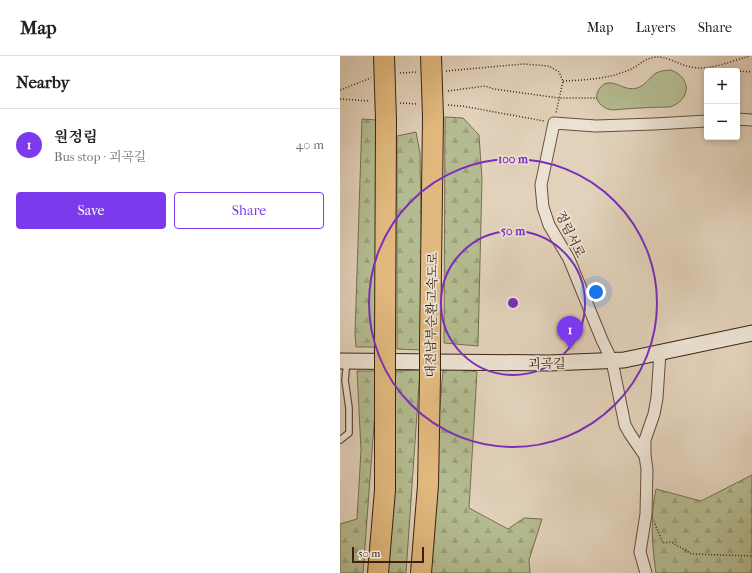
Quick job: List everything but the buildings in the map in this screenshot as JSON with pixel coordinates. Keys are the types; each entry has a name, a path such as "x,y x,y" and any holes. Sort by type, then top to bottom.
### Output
{"highway":[{"path":"378,573 385,490 386,120 384,56"},
{"name":"대전남부순환고속도로","path":"421,573 428,485 433,117 436,64"}],"street":[{"path":"740,119 752,120"},
{"path":"554,123 596,126 704,121"},
{"name":"정림서로","path":"554,123 541,185 543,207 549,225 569,259 612,361 625,425 645,456"},
{"name":"괴곡길","path":"343,361 549,363 612,361 624,360 752,333"},
{"path":"646,573 640,552 646,514 647,469 645,440 654,414 657,398 660,352"}],"lane":[{"path":"340,440 349,433 343,361"}],"path":[{"path":"563,81 597,79 629,70 644,60 658,57 700,69 750,56"},
{"path":"436,64 523,64 550,66 559,72 563,81 554,123"},
{"path":"740,71 752,72"},
{"path":"397,73 419,72"},
{"path":"340,90 376,76"},
{"path":"448,90 485,86 494,89 559,98 596,98"},
{"path":"646,514 650,514 663,542 672,542 692,554 752,556"}],"green space":[{"path":"671,70 683,78 686,89 682,99 677,104 670,107 612,110 603,107 597,99 598,91 604,84 612,83 633,89 640,87 656,73"},
{"path":"445,117 463,118 479,135 482,179 478,346 444,343"},
{"path":"362,119 377,120 376,347 356,347 355,334"},
{"path":"416,132 420,153 422,277 420,350 397,349 397,136"},
{"path":"460,369 477,372 469,508 508,529 524,518 542,519 529,560 530,573 426,573 443,370"},
{"path":"420,370 406,573 382,573 396,371"},
{"path":"357,371 378,371 363,573 340,573 340,524 357,519 361,450"},
{"path":"752,475 752,573 656,573 652,531 656,489 701,501"}],"place":[{"name":"원정림","path":"570,349"}]}
